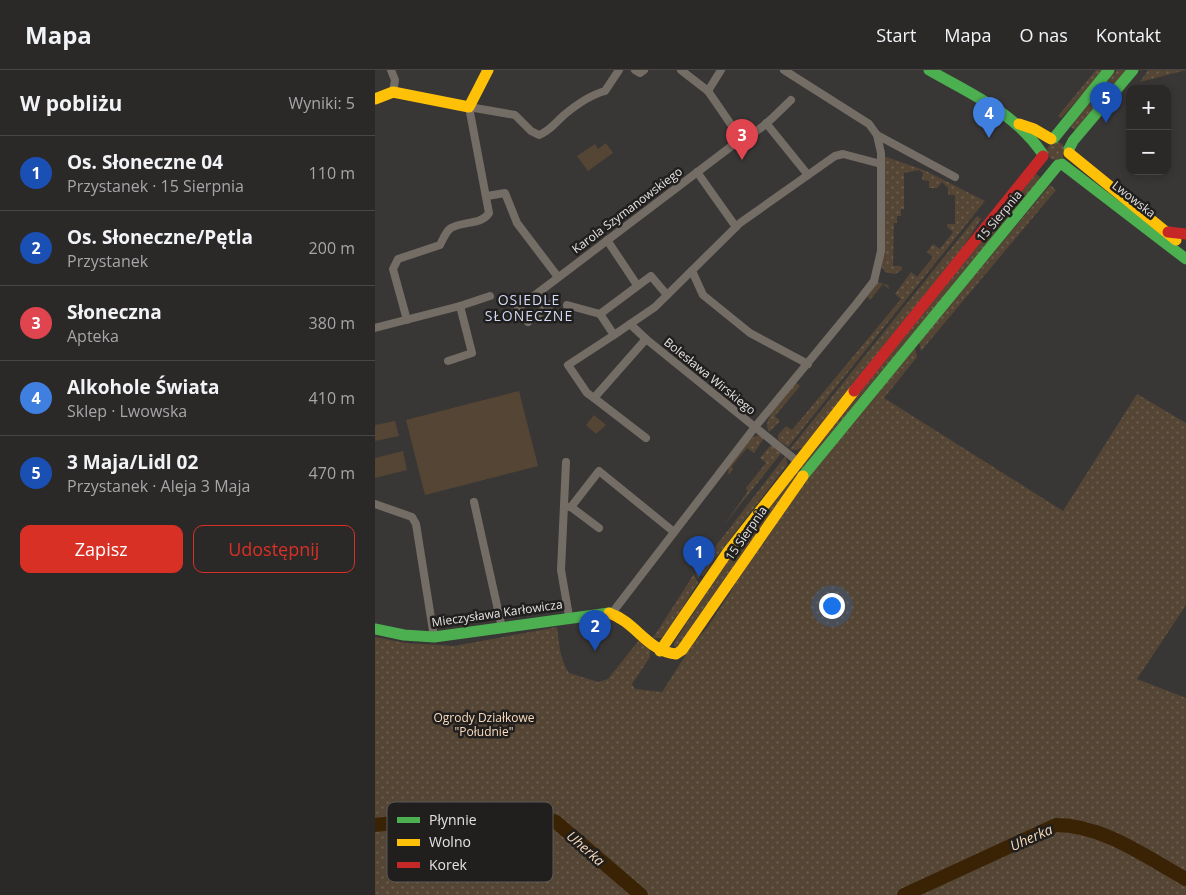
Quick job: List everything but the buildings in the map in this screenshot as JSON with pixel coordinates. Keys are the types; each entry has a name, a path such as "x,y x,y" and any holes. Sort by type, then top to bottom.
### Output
{"street":[{"path":"391,70 395,80 393,92"},
{"path":"407,320 393,269 394,263 397,259 440,244 447,231 453,226 485,218 489,210 469,107 488,70"},
{"path":"375,98 393,92 515,115 531,131 539,135 548,132 565,114 593,95 605,91 619,70"},
{"path":"635,70 640,73 644,70"},
{"path":"681,70 708,91 741,139"},
{"path":"708,91 721,70"},
{"path":"784,70 869,124 877,135 955,177"},
{"path":"929,70 942,73 1032,132 1064,140 1069,151"},
{"path":"1043,154 1044,144 1053,138 1109,70"},
{"path":"1032,132 1050,164 1060,164 1079,136 1133,70"},
{"name":"Karola Szymanowskiego","path":"555,301 528,322 517,308 741,139 749,136 791,100"},
{"path":"765,123 807,175"},
{"path":"1032,132 1051,130 1065,124"},
{"path":"1032,132 1034,148 1033,167"},
{"name":"Bolesława Wirskiego","path":"674,532 755,427 808,364 877,275 881,251 881,164 877,135"},
{"path":"1047,179 1077,167 1079,136"},
{"name":"Lwowska","path":"1069,151 1077,167 1183,246"},
{"path":"646,438 587,393 568,365 655,307 736,227 835,156 843,154 881,164"},
{"name":"15 Sierpnia","path":"1043,154 797,461 727,553 660,651 675,654 682,650 803,477 1060,164"},
{"name":"Lwowska","path":"1060,164 1077,167 1183,246"},
{"path":"697,172 736,227"},
{"path":"487,196 505,193 517,222 558,277"},
{"path":"607,240 637,285"},
{"path":"692,272 703,295 750,334 808,364"},
{"path":"600,314 651,276 667,296"},
{"path":"375,328 460,306 489,296"},
{"path":"567,305 600,314 615,335"},
{"path":"448,361 472,353 460,306"},
{"path":"630,324 646,338"},
{"name":"Bolesława Wirskiego","path":"594,398 646,338 797,461"},
{"path":"567,462 568,507 561,570 569,616"},
{"path":"568,507 599,471 674,532 612,613 660,651"},
{"path":"720,472 727,478"},
{"path":"474,502 502,628"},
{"path":"375,504 412,517 416,524 434,637"},
{"path":"568,507 599,528"},
{"path":"646,567 654,573"},
{"name":"Mieczysława Karłowicza","path":"375,629 404,635 434,637 502,628 569,616 602,612 612,613"}],"green space":[{"path":"1096,70 1104,70 1061,118 1058,116"},
{"path":"1117,70 1128,70 1077,132 1070,126"},
{"path":"1148,70 1186,70 1140,82"},
{"path":"1052,142 1060,142 1065,147 1063,158 1052,160 1047,155 1047,147"},
{"path":"606,143 613,153 588,171 577,156 595,144 598,149"},
{"path":"884,156 926,171 985,201 788,447 778,440 778,435 786,426 792,430 901,299 895,294 911,272 917,277 933,257 927,252 933,244 940,249 953,232 947,227 947,224 955,224 955,195 948,195 948,188 942,182 937,188 929,188 929,181 922,180 923,173 919,170 904,173 904,209 901,209 901,216 897,216 897,223 894,223 893,266 901,266 902,270 895,274 885,272 882,267"},
{"path":"1034,172 1041,178 995,233 679,646 674,647 674,643 715,581 802,461"},
{"path":"1050,185 1056,190 921,351 919,342"},
{"path":"977,216 981,219 957,256 803,447 797,450 790,449"},
{"path":"877,282 888,285 889,289 883,284 870,300 867,296"},
{"name":"Ogrody Działkowe \"Południe\"","path":"915,348 917,357 884,398 1063,511 1137,394 1186,423 1186,605 1137,679 1186,698 1186,895 641,895 553,821 639,895 375,895 375,637 405,643 454,646 557,627 562,657 569,673 598,682 608,679 640,639 650,649 650,657 632,684 635,689 662,692 694,642 707,628 732,590 740,572 806,480"},
{"path":"795,382 800,386 775,416 780,421 769,432 767,427 771,413"},
{"path":"519,391 538,466 425,495 406,420"},
{"path":"594,415 606,425 596,434 586,425"},
{"path":"395,421 399,436 375,441 375,425"},
{"path":"758,435 764,438 754,453 747,448 731,467 733,469 729,475 728,467 750,439"},
{"path":"773,445 782,452 724,525 748,491 746,488 766,463 760,458"},
{"path":"403,451 407,470 375,478 375,458"},
{"path":"786,455 787,465 703,576 700,575 698,579 695,573"},
{"path":"694,574 698,583 666,633 661,638 653,638"}],"waterway":[{"name":"Uherka","path":"553,821 641,895"},
{"name":"Uherka","path":"375,825 387,824"},
{"name":"Uherka","path":"904,895 1056,825 1073,826 1107,836 1140,852 1186,879"}],"traffic: fast":[{"path":"929,70 976,96 1005,115 1031,139 1042,153"},
{"path":"1054,138 1109,70"},
{"path":"1069,149 1073,141 1133,70"},
{"path":"1062,164 1186,259"},
{"path":"803,476 1058,165"},
{"path":"375,629 404,635 434,637 609,613"}],"traffic: slow":[{"path":"375,99 393,92 469,107 488,70"},
{"path":"1019,124 1034,129 1051,139"},
{"path":"1069,153 1176,240"},
{"path":"660,651 727,553 854,391"},
{"path":"609,613 627,623 657,648 676,654 682,650 803,476"}],"traffic: jam":[{"path":"854,391 1043,156"},
{"path":"1168,232 1186,234"}],"place":[{"name":"3 Maja/Lidl 02","path":"1106,123"},
{"name":"Alkohole Świata","path":"989,138"},
{"name":"Słoneczna","path":"742,160"},
{"name":"Os. Słoneczne 04","path":"699,577"},
{"name":"Os. Słoneczne/Pętla","path":"595,651"}],"district":[{"name":"OSIEDLE SŁONECZNE","path":"529,307"}]}
